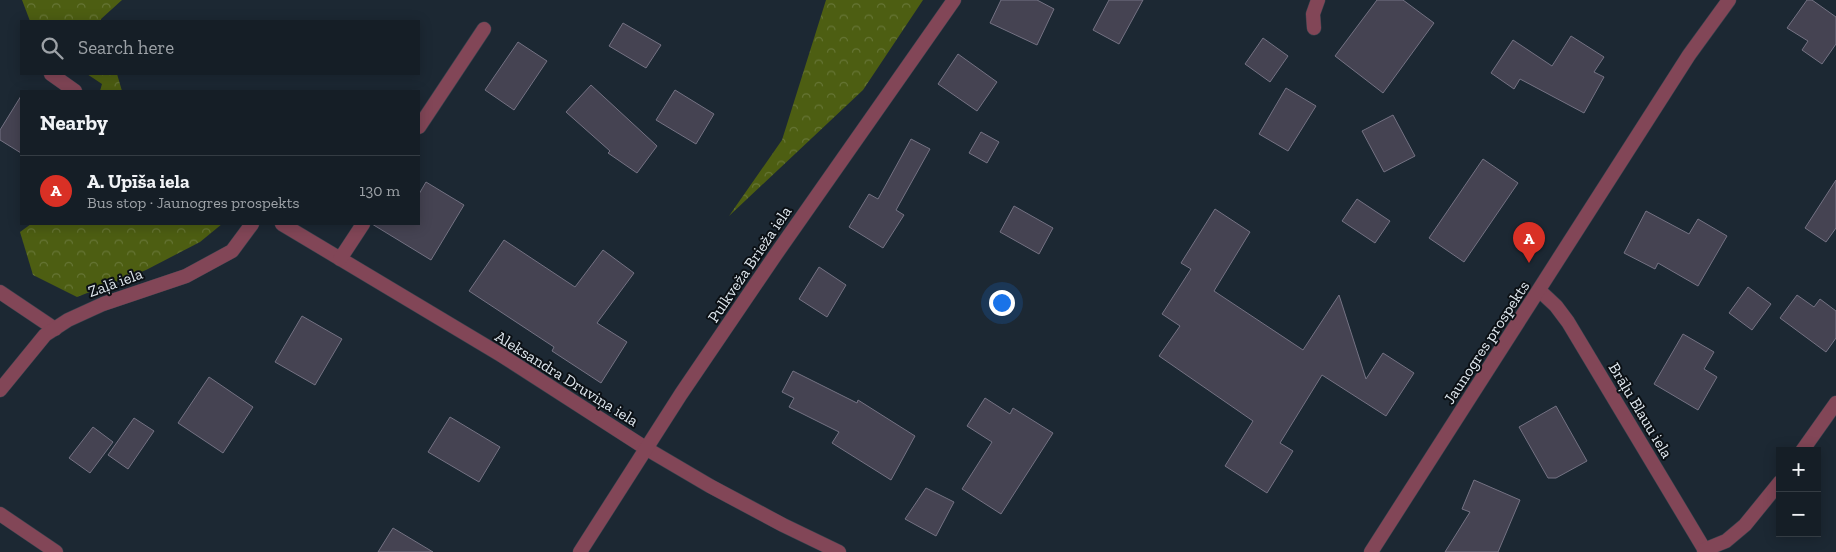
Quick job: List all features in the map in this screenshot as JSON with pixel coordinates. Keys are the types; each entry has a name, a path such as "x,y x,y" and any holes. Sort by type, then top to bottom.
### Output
{"street":[{"name":"Pulkveža Brieža iela","path":"580,552 687,386 774,257 954,0"},
{"path":"1314,28 1313,14 1318,0"},
{"name":"Jaunogres prospekts","path":"1371,552 1684,64 1729,0"},
{"path":"420,125 484,29"},
{"path":"52,75 74,90"},
{"name":"Zaļā iela","path":"0,390 45,335 68,320 103,304 186,276 212,263 232,251 251,225"},
{"name":"Aleksandra Druviņa iela","path":"284,225 501,355 647,449 742,504 839,552"},
{"path":"340,259 362,225"},
{"name":"Brāļu Blauu iela","path":"1540,291 1556,306 1568,322 1705,551"},
{"path":"0,292 55,329"},
{"path":"1805,447 1836,403"},
{"path":"1705,551 1726,541 1745,525 1776,487"},
{"path":"0,514 56,552"}],"green space":[{"path":"22,0 122,0 101,20 30,20"},
{"path":"826,0 923,0 863,90 729,216 782,140"},
{"path":"88,75 117,75 122,90 100,90 102,84"},
{"path":"30,225 221,225 200,242 146,270 77,297 33,275 20,232"}],"building":[{"path":"1001,0 1037,0 1054,9 1037,45 990,23"},
{"path":"1109,0 1143,0 1119,44 1093,30"},
{"path":"1377,0 1403,0 1434,23 1383,93 1335,56"},
{"path":"1807,0 1812,0 1836,17 1836,44 1822,64 1802,50 1808,41 1787,28"},
{"path":"623,23 661,45 646,68 609,46"},
{"path":"1571,36 1604,57 1594,72 1604,77 1584,113 1520,79 1514,89 1491,73 1513,40 1552,66"},
{"path":"1263,38 1288,56 1270,82 1245,64"},
{"path":"518,42 547,61 514,110 485,90"},
{"path":"958,54 997,82 977,111 938,84"},
{"path":"591,85 657,146 637,173 608,153 610,151 566,112"},
{"path":"1286,88 1316,106 1288,151 1259,134"},
{"path":"675,90 714,114 696,144 656,120"},
{"path":"20,98 20,152 0,140 0,130"},
{"path":"1393,115 1415,156 1384,172 1362,131"},
{"path":"981,132 999,142 987,163 969,153"},
{"path":"911,139 930,149 896,210 904,215 883,248 849,227 869,194 878,199"},
{"path":"1483,159 1518,183 1464,262 1429,238"},
{"path":"1836,180 1836,228 1826,242 1805,228"},
{"path":"426,182 464,205 431,260 374,225 420,225 420,192"},
{"path":"1357,199 1390,221 1375,243 1342,221"},
{"path":"1014,206 1053,228 1039,254 1000,232"},
{"path":"1215,209 1250,232 1214,291 1303,350 1339,295 1366,379 1383,353 1414,373 1386,416 1322,375 1280,443 1293,451 1267,493 1225,466 1253,421 1159,356 1180,326 1162,314 1191,269 1181,263"},
{"path":"1646,211 1689,234 1698,219 1727,236 1698,286 1658,263 1655,269 1624,253"},
{"path":"504,240 575,287 603,250 634,273 597,323 627,342 601,383 552,351 554,347 469,291"},
{"path":"819,267 846,285 827,317 799,299"},
{"path":"1748,287 1771,304 1752,330 1729,313"},
{"path":"1797,295 1814,307 1820,299 1836,311 1836,338 1826,352 1780,318"},
{"path":"302,316 342,339 315,385 275,362"},
{"path":"1683,334 1714,352 1704,369 1717,377 1698,410 1654,384"},
{"path":"793,371 857,403 858,400 915,436 891,480 832,443 839,432 789,407 794,398 782,392"},
{"path":"209,377 253,407 223,453 178,423"},
{"path":"985,398 1010,414 1013,408 1053,433 1001,514 962,489 992,442 967,426"},
{"path":"1556,406 1587,461 1556,478 1548,478 1519,427"},
{"path":"450,417 500,447 479,482 428,452"},
{"path":"134,418 154,431 128,469 108,455"},
{"path":"93,427 113,442 90,473 69,458"},
{"path":"1474,480 1520,500 1498,552 1445,552 1470,512 1462,509"},
{"path":"926,488 954,502 936,536 905,519"},
{"path":"393,528 433,552 378,552"}],"place":[{"name":"A. Upīša iela","path":"1529,263"}]}
